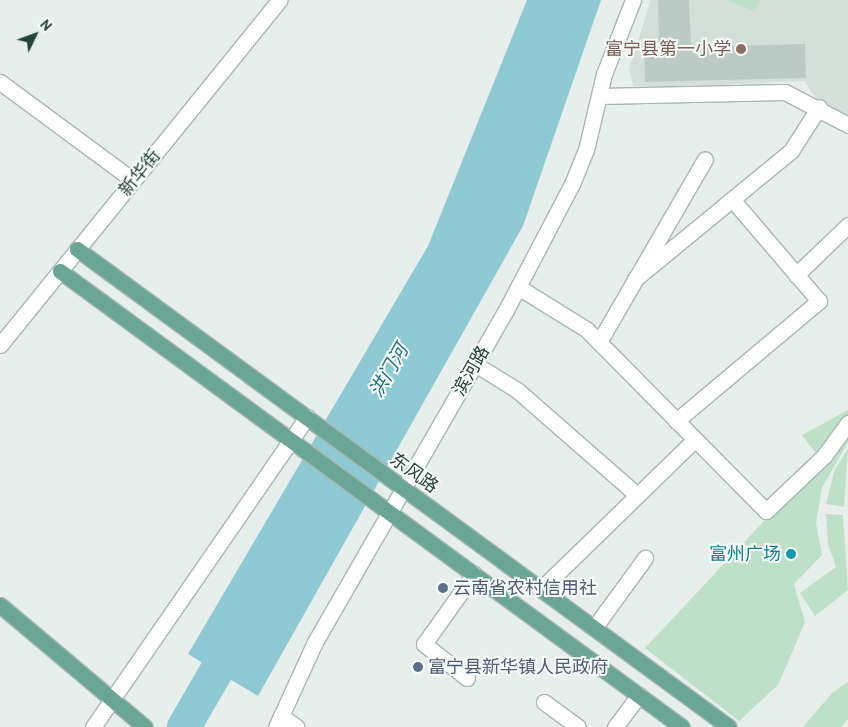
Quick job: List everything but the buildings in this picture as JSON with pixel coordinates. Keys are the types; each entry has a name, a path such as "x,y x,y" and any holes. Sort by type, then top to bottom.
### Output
{"main road":[{"name":"东风路","path":"78,249 729,727"},
{"path":"60,271 682,727"},
{"path":"0,605 115,699 145,727"}],"street":[{"name":"新华街","path":"0,345 279,0"},
{"name":"滨河路","path":"279,721 315,642 475,364 518,287 580,168 599,96 633,0"},
{"path":"0,82 133,180"},
{"path":"599,96 785,92 819,107 848,125"},
{"path":"635,279 796,146 819,107"},
{"path":"599,342 705,159"},
{"path":"676,421 819,301 732,199"},
{"path":"796,275 848,225"},
{"path":"518,287 572,318 599,342 766,511 824,456 848,423"},
{"path":"475,364 517,390 637,495"},
{"path":"94,727 307,417"},
{"path":"541,589 694,440"},
{"path":"594,628 645,558"},
{"path":"467,678 424,644 474,574"},
{"path":"615,727 639,695"},
{"path":"544,702 578,727"},
{"path":"279,721 297,727"}],"shaded area":[{"name":"富宁县第一小学","path":"651,0 848,0 848,120 817,100 804,81 634,89 629,69"}],"green space":[{"path":"728,0 760,0 755,12"},
{"name":"富州广场","path":"848,410 848,442 822,488 816,523 822,555 794,584 805,622 778,685 739,721 645,648 821,460 802,435"},
{"path":"848,449 844,507 826,504 835,469"},
{"path":"826,514 843,515 848,590 815,616 800,593 836,567 828,544"},
{"path":"848,682 848,719 841,727 803,727 832,693"}],"water":[{"path":"527,0 601,0 523,226 258,696 188,654 428,246"}],"waterway":[{"name":"洪门河","path":"184,727 239,632"}],"place":[{"name":"富宁县第一小学","path":"741,49"},
{"name":"富州广场","path":"791,554"},
{"name":"云南省农村信用社","path":"443,588"},
{"name":"富宁县新华镇人民政府","path":"418,667"}]}
